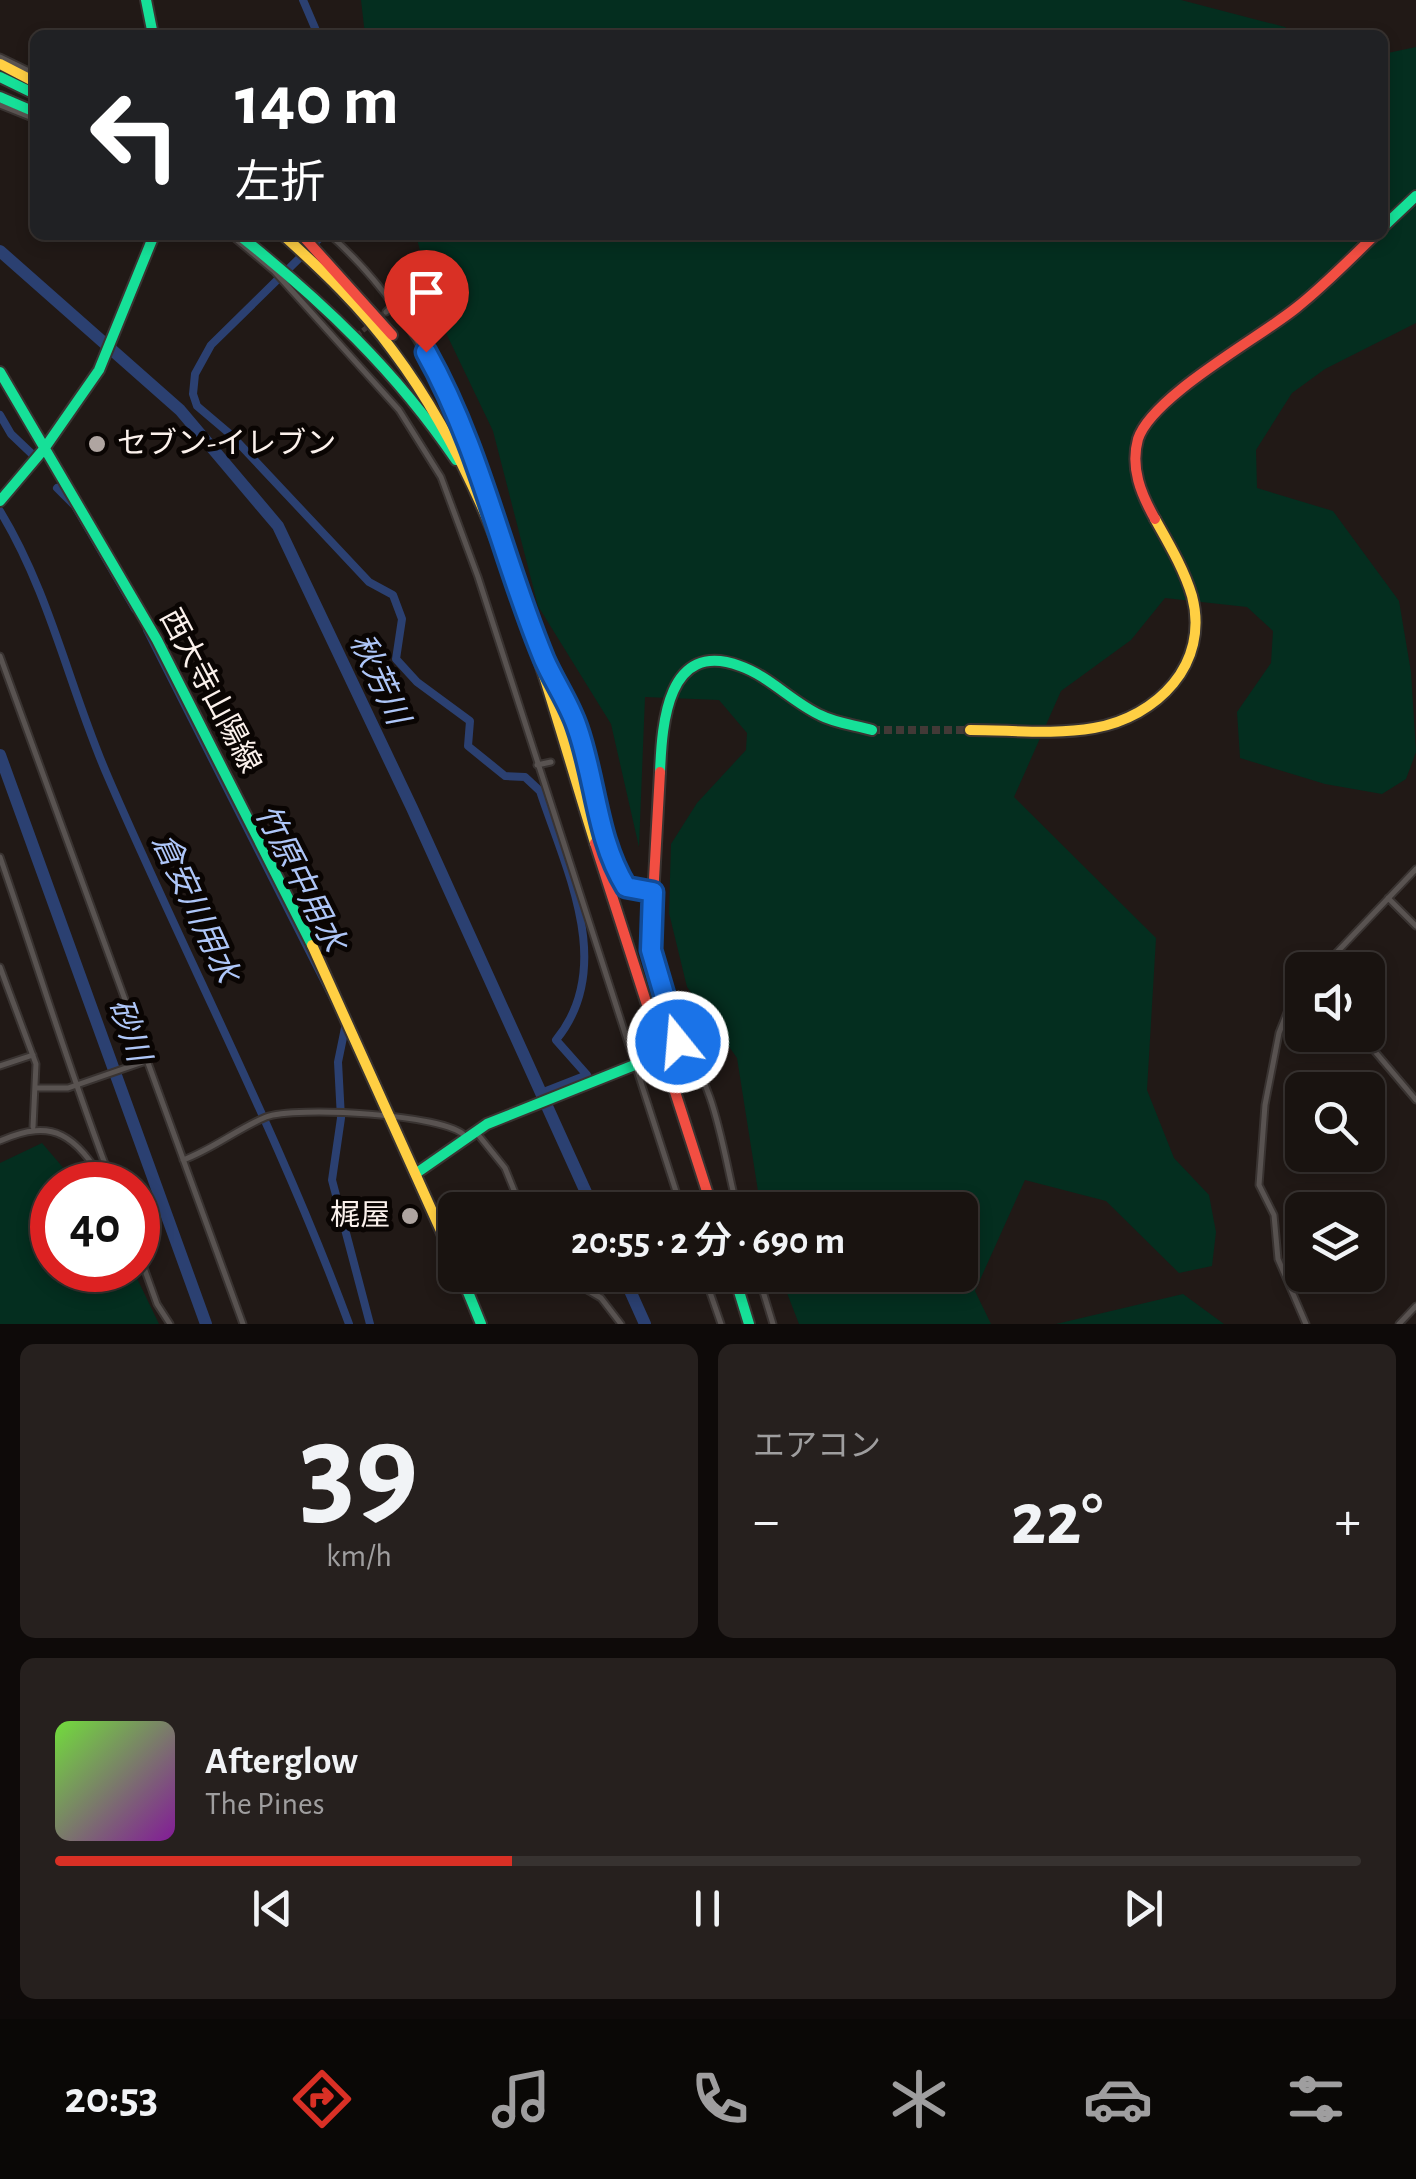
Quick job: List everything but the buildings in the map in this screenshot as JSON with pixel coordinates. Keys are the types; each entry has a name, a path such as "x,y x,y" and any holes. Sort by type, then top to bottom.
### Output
{"main road":[{"path":"146,0 152,30"},
{"path":"0,61 30,79"},
{"path":"0,77 30,92"},
{"path":"0,97 30,113"},
{"path":"1388,222 1416,196"},
{"path":"0,501 44,449 106,356 152,240"},
{"path":"245,240 291,282 336,313 434,423 474,485"},
{"path":"302,240 400,354 439,415 474,485 516,595 707,1192"},
{"path":"970,730 1099,729 1139,716 1172,689 1194,645 1195,607 1186,573 1140,488 1134,471 1136,441 1153,414 1292,311 1370,240"},
{"name":"西大寺山陽線","path":"0,372 108,550 224,768 393,1115 438,1221"},
{"path":"672,1050 678,1034 651,950 663,712 671,688 687,671 708,662 731,662 820,716 872,730"},
{"path":"418,1172 470,1133 637,1064"},
{"path":"468,1292 482,1324"},
{"path":"739,1292 749,1324"}],"street":[{"path":"0,61 30,72"},
{"path":"0,105 30,114"},
{"path":"238,240 276,268"},
{"path":"335,240 394,305 435,368 472,451 543,658 568,703 585,752 602,836 616,871 626,887 653,892"},
{"path":"291,282 348,343 441,477 478,577 676,1192"},
{"path":"386,312 394,305"},
{"path":"0,656 243,1324"},
{"path":"574,756 585,752"},
{"path":"537,765 552,762"},
{"path":"0,857 58,1020 102,1162"},
{"path":"1337,952 1416,869"},
{"path":"1388,898 1416,926"},
{"path":"0,967 3,984 33,1054 36,1088 32,1127"},
{"path":"1285,1016 1278,1033 1265,1105 1259,1185 1274,1215 1278,1259 1306,1324"},
{"path":"672,1050 690,1058 720,1126 734,1192"},
{"path":"1376,1052 1416,1100"},
{"path":"0,1066 33,1054"},
{"path":"36,1088 76,1086 146,1061"},
{"path":"183,1160 210,1150 267,1116 393,1115 442,1122 470,1133 505,1168 515,1192"},
{"path":"0,1141 32,1127 57,1131 90,1162"},
{"path":"152,1292 170,1324"},
{"path":"591,1292 601,1298 621,1324"},
{"path":"710,1292 722,1324"},
{"path":"763,1292 773,1324"},
{"path":"1400,1324 1416,1306"}],"green space":[{"path":"361,0 1181,0 1289,30 364,30"},
{"path":"1416,47 1416,323 1325,369 1292,393 1256,450 1257,488 1333,511 1399,601 1411,672 1416,752 1406,779 1382,794 1325,784 1240,758 1237,712 1271,663 1273,631 1247,607 1165,598 1131,640 1061,691 1014,797 1156,938 1147,1090 1174,1158 1209,1195 1216,1232 1212,1266 1179,1273 1106,1201 1025,1180 978,1284 978,1192 758,1192 737,1058 687,987 669,913 671,844 697,803 746,750 747,733 719,700 645,697 639,847 611,724 538,606 493,431 435,310 417,240 1388,240 1388,53"},
{"path":"42,1143 58,1162 30,1162 30,1292 144,1292 159,1324 0,1324 0,1163"},
{"path":"787,1292 975,1292 991,1324 799,1324"},
{"path":"1183,1294 1224,1324 1056,1324"}],"waterway":[{"path":"303,0 316,30"},
{"path":"318,240 211,345 195,374 193,394 197,406 230,434 369,582 393,595 402,619 396,659 417,682 470,721 468,746 505,776 525,777 540,791 572,885 584,950 574,1012 556,1040 587,1075 541,1093"},
{"name":"秋芳川","path":"0,251 180,410 278,526 412,808 586,1192"},
{"name":"竹原中用水","path":"0,415 11,434 32,454"},
{"name":"竹原中用水","path":"57,488 75,506 135,609"},
{"name":"倉安川用水","path":"0,511 33,575 108,777 263,1117 349,1324"},
{"name":"竹原中用水","path":"147,630 335,1002"},
{"name":"砂川","path":"0,755 206,1324"},
{"name":"竹原中用水","path":"346,1023 338,1062 341,1118 332,1180 370,1324"},
{"name":"秋芳川","path":"631,1292 645,1324"}],"tunnel":[{"path":"351,340 386,312"},
{"path":"872,730 970,730"}],"traffic: fast":[{"path":"146,0 152,30"},
{"path":"0,77 30,92"},
{"path":"0,97 30,110"},
{"path":"1388,222 1416,196"},
{"path":"0,501 44,449 99,370 152,240"},
{"path":"245,240 299,285 383,367 456,460"},
{"path":"0,372 157,640 312,945"},
{"path":"660,772 663,731 673,691 683,675 697,664 716,661 740,666 820,715 872,730"},
{"path":"418,1172 487,1124 642,1062"},
{"path":"468,1292 481,1324"},
{"path":"739,1292 749,1324"}],"traffic: slow":[{"path":"0,64 30,79"},
{"path":"288,240 381,335 430,406 462,464 514,588 595,843"},
{"path":"970,730 1048,732 1094,728 1138,712 1173,683 1186,665 1196,621 1185,576 1155,519"},
{"path":"312,945 438,1224"}],"traffic: jam":[{"path":"306,240 392,335"},
{"path":"1155,519 1141,490 1135,460 1138,439 1147,422 1184,387 1306,300 1370,240"},
{"path":"660,772 651,933 676,1035 676,1048 668,1052"},
{"path":"595,843 707,1192"}],"place":[{"name":"セブン-イレブン","path":"97,444"},
{"name":"梶屋","path":"410,1216"}],"route":[{"path":"426,352 472,451 543,658 577,727 602,836 616,871 626,887 635,892 653,892 651,950 678,1042"}]}
